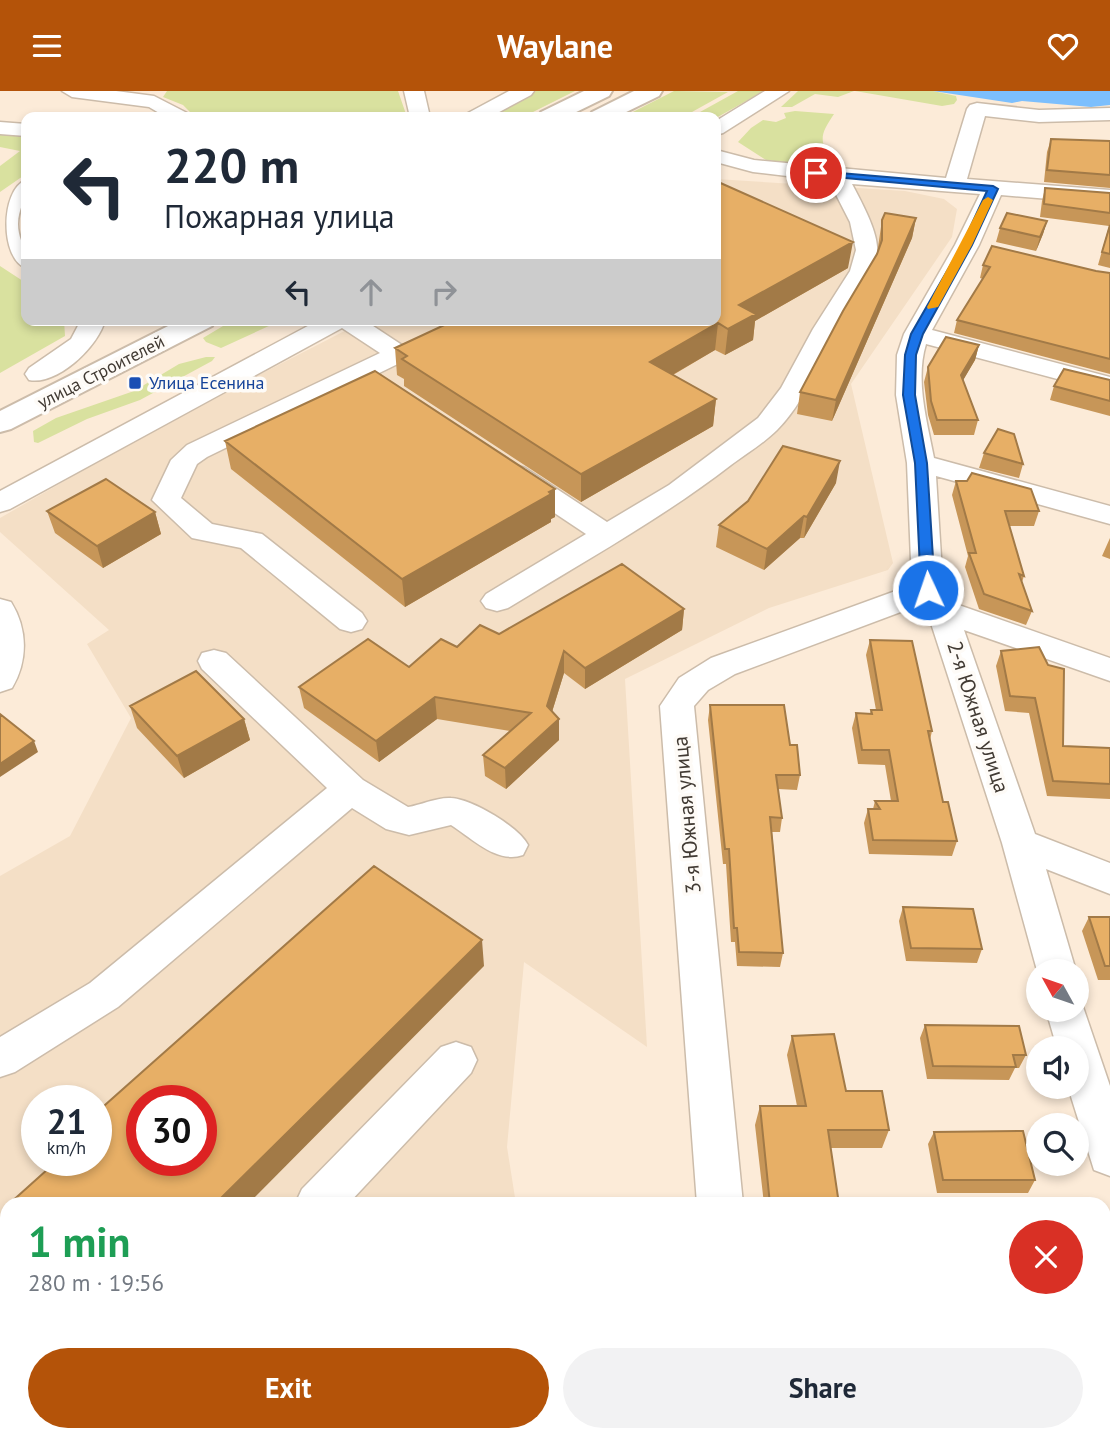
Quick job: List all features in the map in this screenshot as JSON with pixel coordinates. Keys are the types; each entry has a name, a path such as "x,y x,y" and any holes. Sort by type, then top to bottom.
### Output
{"main road":[{"path":"559,112 601,91"},
{"path":"610,112 651,91"},
{"name":"улица Строителей","path":"27,379 134,326"},
{"name":"улица Строителей","path":"0,423 190,326"}],"street":[{"path":"72,91 149,101 173,112"},
{"path":"414,91 419,112"},
{"path":"484,112 524,91"},
{"path":"721,126 779,91"},
{"path":"954,187 977,109 1039,116 1110,114"},
{"path":"0,128 21,130"},
{"path":"721,157 753,166 837,176 1110,197"},
{"path":"498,601 679,491 768,424 793,390 825,329 862,271 868,250 861,222 837,176"},
{"name":"2-я Южная улица","path":"993,189 980,248 917,334 911,355 909,395 921,463 935,600 1020,843 1052,959"},
{"path":"21,192 4,210 6,235 21,256"},
{"path":"27,379 80,344 90,333 92,326"},
{"path":"0,503 327,326"},
{"path":"351,621 251,541 202,531 166,500 186,460 197,451 371,380 411,348 361,326"},
{"path":"917,334 1110,386"},
{"path":"495,461 607,535"},
{"path":"921,463 1110,515"},
{"path":"935,600 1110,670"},
{"name":"3-я Южная улица","path":"719,1197 677,706 685,690 699,678 723,666 935,600"},
{"path":"0,609 10,641 0,680"},
{"path":"214,661 350,789 399,819 409,821 448,811 460,813 510,845"},
{"path":"0,1059 104,995 350,789"},
{"path":"1020,843 1110,879"},
{"path":"1070,1022 1110,1156"},
{"path":"325,1197 456,1061"}],"shaded area":[{"path":"721,179 905,191 944,199 957,209 952,237 851,384 893,563 888,570 769,608 625,679 647,1047 524,962 507,1147 515,1197 0,1197 0,876 70,836 131,718 87,644 109,630 0,532 0,518 68,479 80,467 354,326 721,326"}],"green space":[{"path":"167,91 398,91 405,112 190,112 183,105 163,97"},
{"path":"536,91 575,91 533,112 497,112"},
{"path":"674,91 728,92 692,112 633,112"},
{"path":"738,91 764,91 721,115 721,112 700,112"},
{"path":"798,91 854,91 838,97 815,94 792,107 781,107"},
{"path":"855,91 933,91 956,96 957,100 954,104 942,106"},
{"path":"795,111 834,114 823,137 824,148 831,162 822,167 766,160 738,142 763,120 776,122 786,118 784,113"},
{"path":"0,134 21,136 21,177 0,192 0,166 20,151 0,147"},
{"path":"0,266 21,280 21,326 64,326 65,336 0,373"},
{"path":"223,326 269,326 221,348 203,338"},
{"path":"215,357 140,400 87,419 38,443 34,442 33,431 56,418 134,391 179,364"}],"water":[{"path":"933,91 1110,91 1110,105 1091,107 1022,101 1012,103"}],"building":[{"path":"1051,139 1110,141 1110,175 1047,170"},
{"path":"721,183 853,242 739,305 756,314 728,329 721,325"},
{"path":"1045,188 1110,193 1110,213 1044,204"},
{"path":"885,213 916,218 836,400 800,392 877,254 882,240 882,220"},
{"path":"1007,213 1047,221 1040,237 1000,228"},
{"path":"1110,225 1110,254 1102,252"},
{"path":"992,246 1110,273 1110,359 957,320 990,267 983,265"},
{"path":"442,326 713,326 650,362 716,399 581,474 402,359 407,356 395,348"},
{"path":"946,337 979,345 961,375 978,420 937,420 931,401 928,367"},
{"path":"1064,369 1110,380 1110,401 1054,386"},
{"path":"375,371 555,489 549,492 551,494 402,579 225,441"},
{"path":"998,429 1014,434 1023,464 984,453"},
{"path":"783,446 840,461 807,517 804,516 767,549 719,525 748,501"},
{"path":"972,473 1031,489 1039,511 1005,511 1024,576 1019,574 1032,611 984,594 969,553 976,553 956,481 967,481"},
{"path":"106,479 155,512 97,546 47,511"},
{"path":"622,564 684,609 585,668 564,651 547,706 559,719 505,768 483,755 531,713 435,697 376,741 299,687 368,639 409,667 441,639 457,647 480,625 499,634"},
{"path":"870,640 912,641 932,731 928,731 943,802 948,802 957,841 873,840 868,809 880,809 875,801 898,801 889,750 862,750 856,713 872,714 871,710 882,710"},
{"path":"1039,647 1048,665 1064,669 1063,746 1110,748 1110,784 1053,781 1035,698 1010,696 1001,651"},
{"path":"196,671 244,719 177,756 130,706"},
{"path":"710,705 784,705 790,745 797,745 800,775 776,775 782,818 770,817 783,953 739,952 737,928 734,928 729,849 725,849"},
{"path":"0,714 34,741 0,764"},
{"path":"374,866 482,940 222,1197 17,1197 40,1176 112,1176 112,1099 126,1086 126,1176 217,1176 217,1085 128,1085"},
{"path":"903,907 973,909 982,949 911,948"},
{"path":"1089,917 1110,917 1110,966 1105,966"},
{"path":"925,1025 1019,1026 1026,1055 1013,1055 1016,1067 933,1066"},
{"path":"834,1034 846,1091 882,1091 889,1130 828,1130 838,1197 769,1197 760,1106 806,1106 792,1036"},
{"path":"1023,1131 1026,1143 1026,1176 1034,1176 1035,1180 943,1180 934,1132"}],"slow traffic":[{"path":"932,307 967,245 988,200"}],"place":[{"name":"Улица Есенина","path":"135,383"}],"route":[{"path":"816,173 993,189 967,245 917,334 911,355 909,395 921,463 928,590"}]}
